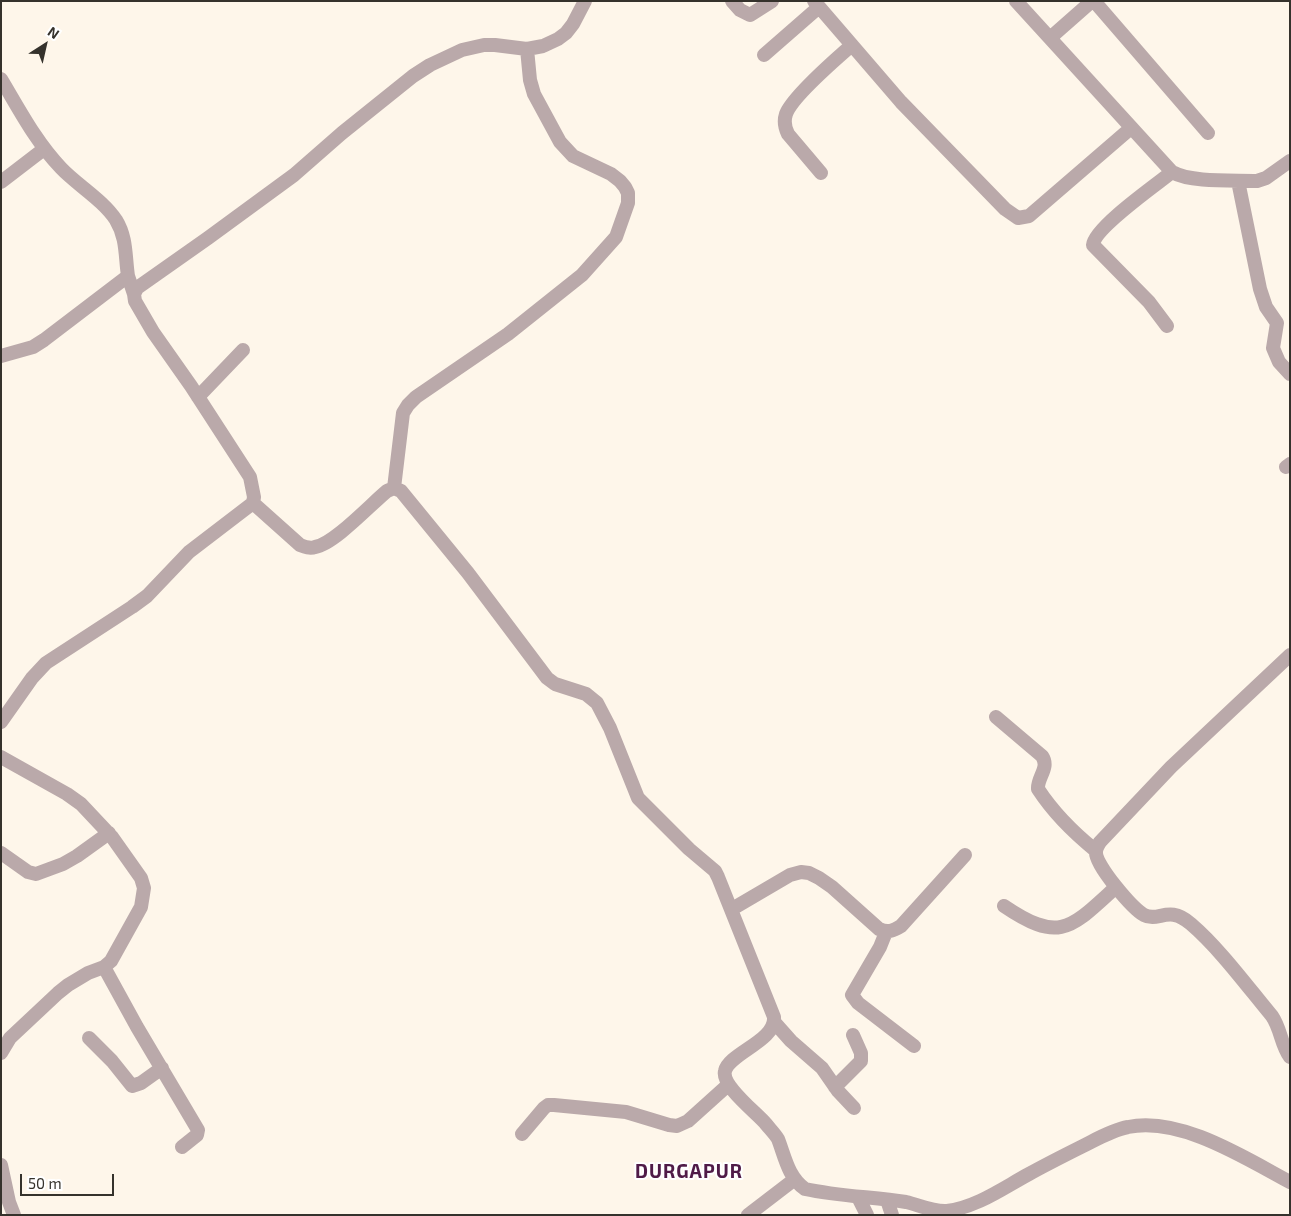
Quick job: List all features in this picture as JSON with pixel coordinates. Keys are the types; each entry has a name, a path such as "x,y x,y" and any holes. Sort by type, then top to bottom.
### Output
{"street":[{"path":"134,294 136,288 144,281 208,238 294,175 342,133 430,64 462,50 484,45 527,49 543,46 562,36 573,24 585,1"},
{"path":"732,1 740,10 750,15 772,1"},
{"path":"1016,1 1172,172 1179,176 1196,179 1257,181 1266,178 1290,161"},
{"path":"1050,38 1093,1 1208,133"},
{"path":"764,55 816,4 901,102 1005,209 1018,218 1029,216 1131,128"},
{"path":"821,173 788,134 786,114 816,78 852,44"},
{"path":"394,488 403,413 408,404 508,334 582,275 599,258 616,236 628,203 628,194 620,181 611,174 574,156 560,142 534,94 530,80 527,49"},
{"path":"1,79 20,113 44,149 74,181 102,204 116,220 125,242 128,276 135,301 153,332 198,396 250,476 254,498 253,503 189,552 147,596 46,663 32,678 1,722"},
{"path":"1,182 44,149"},
{"path":"1166,326 1149,302 1093,245 1093,241 1110,222 1172,172"},
{"path":"1238,180 1260,289 1266,307 1276,323 1273,348 1279,362 1290,374"},
{"path":"1,356 33,347 128,276"},
{"path":"198,396 243,350"},
{"path":"253,503 300,545 307,548 315,548 332,539 387,490 394,488 406,496 468,572 546,678 555,684 586,694 597,703 606,720 638,798 689,850 715,871 732,909 775,1023 791,1041 822,1068 835,1087 854,1108"},
{"path":"1290,654 1171,767 1100,842 1095,850 1096,857 1116,888 1142,914 1151,916 1172,914 1180,916 1198,930 1278,1024 1286,1052 1290,1057"},
{"path":"996,716 1042,756 1046,765 1038,789 1079,837 1095,850"},
{"path":"1,757 81,804 108,833 141,878 144,888 141,907 111,961 104,967 88,973 68,985 58,993 10,1038 1,1052"},
{"path":"1,853 28,872 36,874 63,864 108,833"},
{"path":"732,909 790,875 801,872 809,873 826,882 871,923 886,932 893,931 901,926 965,855"},
{"path":"1004,906 1024,920 1034,924 1058,928 1076,922 1116,888"},
{"path":"886,932 880,948 852,995 858,1003 914,1046"},
{"path":"104,967 198,1130 197,1135 182,1148"},
{"path":"775,1023 767,1034 725,1069 724,1074 728,1085 774,1133 795,1179 805,1189 887,1200 923,1211 946,1211 980,1202 1107,1134 1127,1127 1141,1125 1190,1133 1212,1141 1290,1182"},
{"path":"835,1087 861,1061 861,1053 853,1035"},
{"path":"89,1038 112,1061 132,1086 141,1083 162,1068"},
{"path":"522,1134 548,1105 626,1112 677,1126 688,1121 728,1085"},
{"path":"1,1165 9,1202 14,1215"},
{"path":"748,1215 795,1179"},
{"path":"858,1197 867,1215"},
{"path":"887,1200 892,1215"}],"district":[{"name":"DURGAPUR","path":"689,1172"}]}
